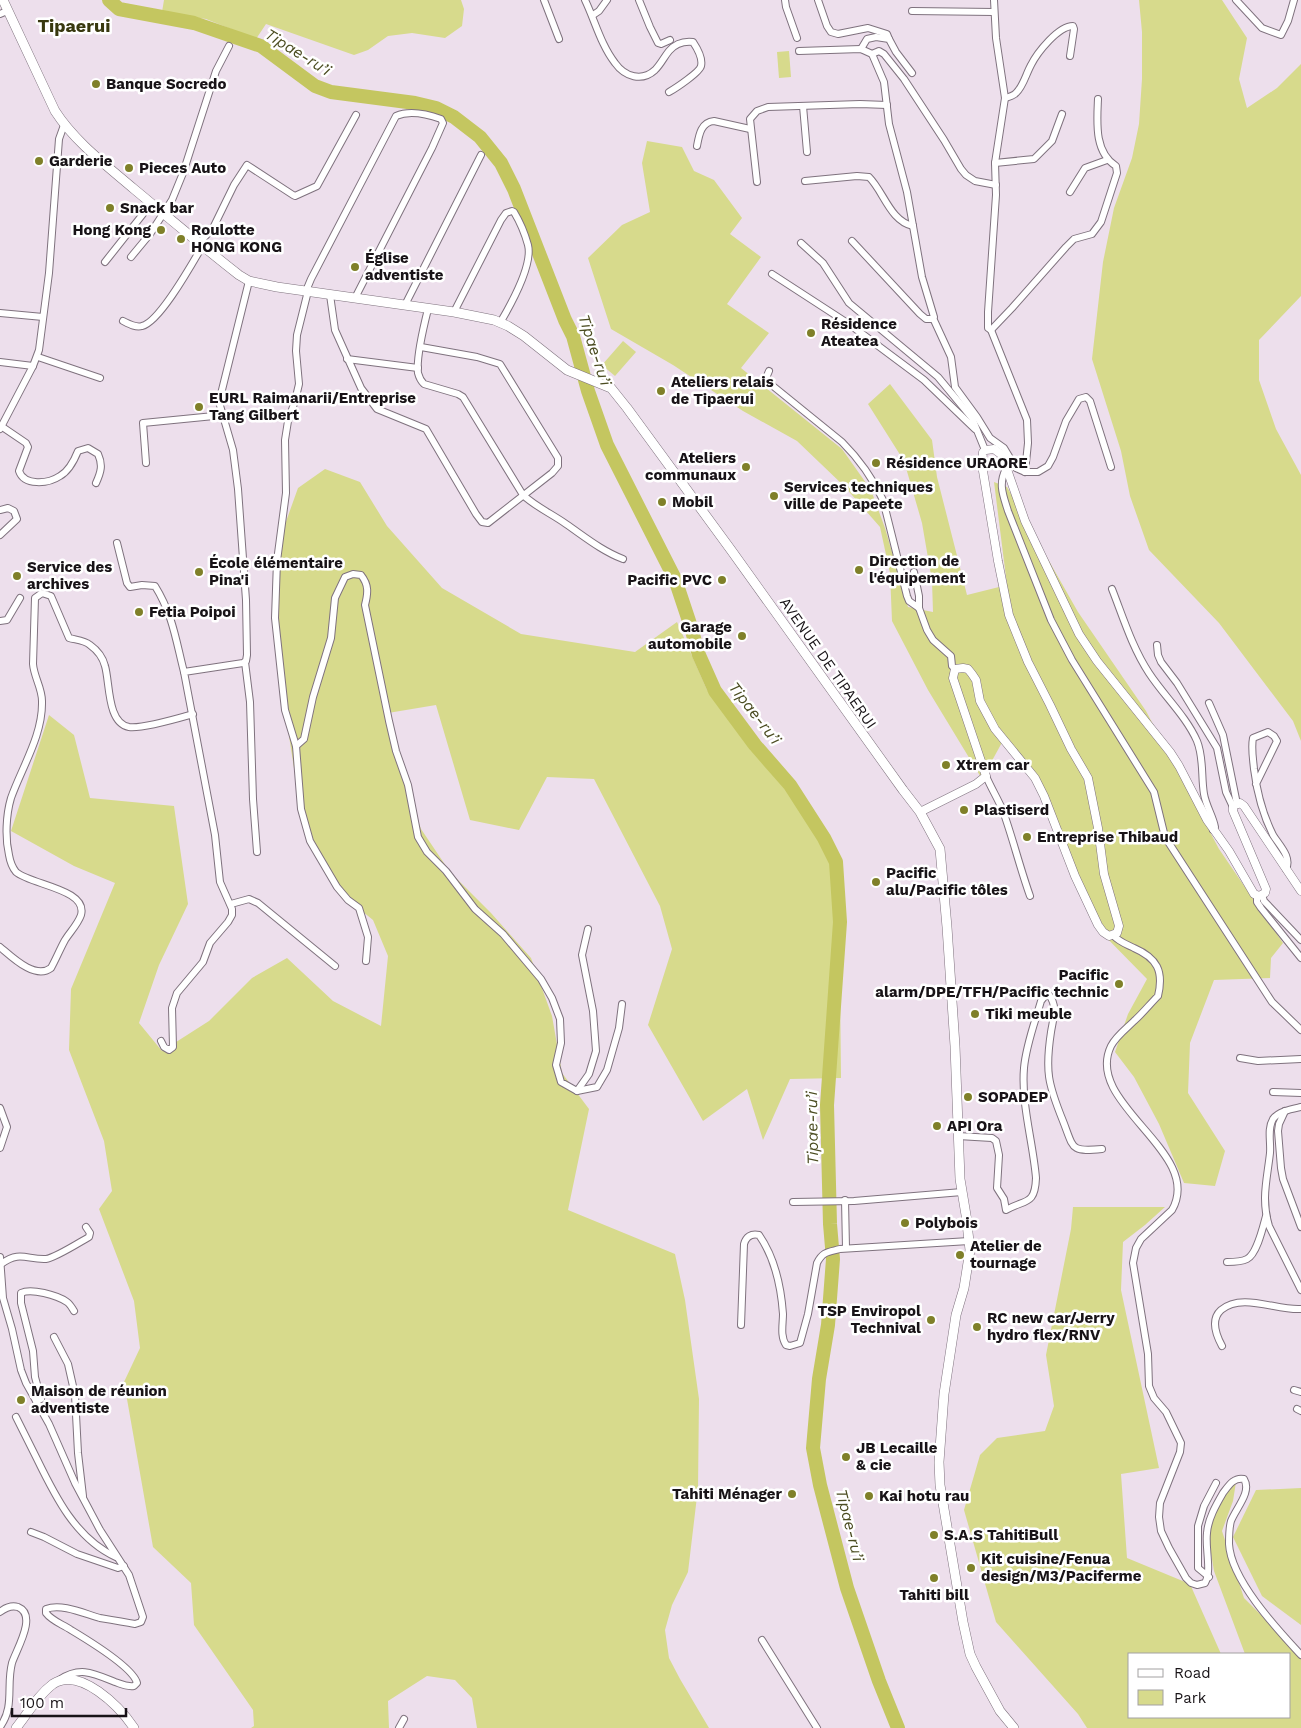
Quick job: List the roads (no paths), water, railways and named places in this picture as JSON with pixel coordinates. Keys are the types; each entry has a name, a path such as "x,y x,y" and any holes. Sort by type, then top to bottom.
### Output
{"main road":[{"name":"AVENUE DE TIPAERUI","path":"2,0 4,12 55,111 64,124 83,144 150,202 232,270 249,281 277,287 454,312 500,323 524,336 557,363 577,374 611,388 722,537 920,812 937,842 941,859 955,1046 959,1173 969,1241 969,1262 956,1315 944,1394 939,1462 940,1485 970,1654 1000,1711 1014,1728"},
{"path":"16,1728 44,1692 62,1680 82,1682 92,1687 115,1705 134,1728"}],"street":[{"path":"544,0 559,39"},
{"path":"585,0 602,40 616,65 626,74 635,78 645,76 654,70 669,51 677,45 694,42 701,58 702,66 669,92"},
{"path":"593,16 607,0"},
{"path":"639,0 658,43 661,44 670,40"},
{"path":"785,0 797,38"},
{"path":"818,0 831,32 838,34 868,28 887,34 896,52 912,74"},
{"path":"994,0 998,51 1005,98 995,163 996,184 988,328 991,330 1026,420 1028,442 1025,472"},
{"path":"1236,0 1262,28 1280,35 1288,21 1294,0"},
{"path":"912,11 994,12"},
{"path":"1005,98 1016,94 1020,89 1033,60 1053,36 1069,26 1073,26 1070,56"},
{"path":"861,48 867,39 876,37 890,39"},
{"path":"131,257 150,234 172,200 183,173 216,71 229,46"},
{"path":"799,51 861,48 872,54 884,82 889,124 904,182 922,277 934,314 933,318 951,357 955,387 978,427 985,450 982,456 982,465 998,561 1010,615 1028,662 1071,749 1088,778 1098,828 1104,874 1119,926 1117,933 1109,936 1103,932 1075,876 1044,796 1035,778 995,729 980,701 976,680 972,674 968,669 956,669"},
{"path":"872,54 879,51 884,54 896,69 944,140 960,169 976,181 996,184"},
{"path":"991,330 1074,239 1092,234 1102,222 1118,173 1116,166 1107,160 1103,154 1098,134 1098,100"},
{"path":"758,182 750,119 753,114 762,108 887,105"},
{"path":"803,106 807,152"},
{"path":"355,298 441,129 443,122 441,119 411,113 396,116 311,279 297,335 296,351 299,384 288,421 285,440 286,492 277,561 275,618 285,710 296,746 301,809 310,841 337,887 348,900 359,908 368,937 366,961"},
{"path":"995,163 1034,159 1052,141 1062,114"},
{"path":"123,321 138,327 151,323 177,287 201,243 213,228 234,184 247,165 291,194 296,196 308,191 317,186 356,115"},
{"path":"697,146 702,126 708,121 750,129"},
{"path":"64,124 59,139 49,272 38,357 1,428 26,443 28,447 19,471 22,478 27,481 44,481 60,476 68,469 78,451 88,448 98,454 102,463 96,483"},
{"path":"405,305 481,155"},
{"path":"1070,192 1085,168 1107,160"},
{"path":"805,181 856,176 869,177 894,214 906,224 913,226"},
{"path":"105,262 143,214 150,202"},
{"path":"454,312 501,220 506,213 512,211 519,221 529,253 519,288 500,323"},
{"path":"852,241 926,319 933,318"},
{"path":"800,243 824,263 849,303 938,377 978,427"},
{"path":"772,274 849,324 924,380 1004,448 1016,468 1025,472 1038,472 1048,466 1066,421 1078,399 1086,397 1090,401 1111,468"},
{"path":"249,281 219,402 233,450 238,489 247,605 247,655 245,662 250,702 253,799 257,852"},
{"path":"330,295 335,330 361,388 377,409 426,430 482,522 488,524 552,473 559,462 500,364 477,356 421,346"},
{"path":"428,309 418,368 420,378 424,384 463,397 523,495 532,503 608,553 623,559"},
{"path":"0,313 43,317"},
{"path":"38,357 100,378"},
{"path":"347,359 418,368"},
{"path":"0,362 33,366"},
{"path":"770,371 766,378 768,382 842,442 850,450 878,490 883,500 907,596 909,601 919,608"},
{"path":"146,463 143,424 214,416 221,411"},
{"path":"985,450 994,449 1002,455 1017,501 1032,536 1079,634 1097,661 1170,752 1213,830 1229,851 1254,894 1260,895 1265,893 1266,889 1234,817 1235,806 1223,735 1209,704"},
{"path":"1006,469 1002,477 1002,492 1051,620 1072,660 1154,792 1165,837 1272,1002 1301,1030"},
{"path":"0,510 8,508 14,511 17,519 0,535"},
{"path":"117,543 127,583 130,586 155,586 161,595 172,622 193,714 204,784 216,841 220,882 231,904 232,915 210,943 203,962 177,992 172,1008 173,1047 169,1050 164,1047 161,1041"},
{"path":"914,572 919,596 919,608 926,630 933,640 951,656 952,666 956,669"},
{"path":"296,746 304,739 313,697 331,638 335,598 345,577 353,574 361,575 366,581 368,591 365,606 389,721 396,751 408,785 418,837 427,852 446,871 475,909 503,934 541,979 552,998 560,1019 561,1043 556,1065 561,1082 577,1092 597,1087 607,1070 619,1028 622,1004"},
{"path":"1112,589 1135,648 1149,673 1189,727 1198,744 1204,796 1213,819 1215,827 1213,830"},
{"path":"0,947 29,968 43,972 51,968 65,940 81,915 81,907 74,896 25,878 15,871 8,853 8,814 37,731 42,702 33,664 35,598 42,593 51,596 69,638 90,644 100,655 106,672 112,707 116,717 122,724 128,727 141,726 193,714"},
{"path":"0,621 7,620 20,598"},
{"path":"1157,645 1161,662 1181,688 1217,748 1226,792 1235,806"},
{"path":"184,672 236,665 245,662"},
{"path":"956,669 953,678 989,785 997,796 1009,829 1030,896"},
{"path":"1256,784 1277,741 1268,732 1253,738 1252,746 1256,784 1262,810 1273,835 1288,859 1286,869"},
{"path":"920,812 976,784 986,776"},
{"path":"1235,806 1240,803 1244,806 1301,891"},
{"path":"1260,895 1301,940"},
{"path":"1260,895 1257,902 1301,958"},
{"path":"231,904 249,899 258,903 335,966"},
{"path":"577,1092 589,1074 596,1051 593,1011 582,956 588,929"},
{"path":"1113,935 1117,940 1148,956 1159,967 1160,988 1158,996 1111,1045 1108,1055 1110,1081 1114,1089 1165,1156 1175,1172 1178,1182 1178,1195 1175,1205 1141,1239 1136,1248 1133,1263 1148,1354 1149,1386 1154,1398 1166,1412 1181,1443 1180,1452 1160,1503 1159,1517 1161,1530 1186,1578 1197,1586 1205,1583 1209,1577 1206,1557 1207,1532 1212,1514 1233,1480 1244,1479 1247,1483 1246,1491 1232,1521 1229,1534 1229,1546 1233,1560 1255,1602 1301,1655"},
{"path":"958,1136 992,1138 996,1141 998,1155 997,1188 1004,1199 1006,1210 1024,1204 1033,1195 1036,1190 1036,1178 1023,1078 1024,1065 1026,1050 1041,1001 1045,996 1049,995 1055,1008 1048,1053 1048,1077 1051,1090 1069,1137 1076,1148 1082,1151 1102,1149"},
{"path":"1240,1058 1258,1061 1301,1059"},
{"path":"1273,1092 1301,1093"},
{"path":"1301,1107 1285,1111 1274,1118 1270,1126 1270,1152 1264,1188 1266,1216 1275,1240 1301,1290"},
{"path":"0,1108 7,1126 0,1148"},
{"path":"1285,1111 1278,1131 1281,1168 1283,1179 1301,1227"},
{"path":"793,1202 962,1192"},
{"path":"843,1248 845,1200"},
{"path":"1227,1262 1244,1261 1252,1256 1262,1232 1266,1216"},
{"path":"55,1683 69,1673 88,1672 127,1687 136,1683 135,1678 122,1664 49,1618 46,1609 52,1607 135,1624 143,1619 129,1575 100,1530 83,1498 57,1439 36,1401 22,1370 3,1298 1,1261 18,1256 48,1258 88,1237 90,1233 86,1227"},
{"path":"741,1325 744,1244 748,1236 759,1235 774,1261 783,1313 783,1337 786,1345 790,1346 800,1343 808,1314 817,1263 821,1255 843,1248 969,1241"},
{"path":"36,1401 41,1398 35,1377 32,1351 21,1303 21,1293 34,1291 60,1298 68,1302 74,1311"},
{"path":"1222,1346 1215,1334 1215,1318 1218,1312 1227,1305 1247,1302 1274,1305 1292,1310 1301,1309"},
{"path":"54,1337 70,1370 77,1412 78,1453 83,1498"},
{"path":"16,1418 47,1480 73,1522 96,1545 117,1558"},
{"path":"1209,1577 1198,1568 1198,1526 1204,1506 1216,1483"},
{"path":"31,1532 77,1554 118,1568 124,1566"},
{"path":"0,1612 5,1608 15,1606 21,1609 27,1624 12,1665 9,1706 6,1718 0,1727"},
{"path":"762,1640 817,1728"},
{"path":"399,1728 404,1719"}],"waterway":[{"name":"Tipae-ru’i","path":"109,0 119,9 194,23 261,46 315,86 331,92 415,103 436,108 454,117 480,137 501,163 514,189 573,336 588,391 607,445 675,579 699,655 715,691 755,745 790,785 824,838 836,862 840,922 827,1105 830,1224 833,1259 828,1325 819,1379 813,1448 820,1485 847,1588 879,1681 898,1728"}],"place":[{"name":"Banque Socredo","path":"96,84"},
{"name":"Garderie","path":"39,161"},
{"name":"Pieces Auto","path":"129,168"},
{"name":"Snack bar","path":"110,208"},
{"name":"Hong Kong","path":"161,230"},
{"name":"Roulotte HONG KONG","path":"181,239"},
{"name":"Église adventiste","path":"355,267"},
{"name":"Résidence Ateatea","path":"811,333"},
{"name":"Ateliers relais de Tipaerui","path":"661,391"},
{"name":"EURL Raimanarii/Entreprise Tang Gilbert","path":"199,407"},
{"name":"Résidence URAORE","path":"876,463"},
{"name":"Ateliers communaux","path":"746,467"},
{"name":"Services techniques ville de Papeete","path":"774,496"},
{"name":"Mobil","path":"662,502"},
{"name":"Direction de l'équipement","path":"859,570"},
{"name":"École élémentaire Pina'i","path":"199,572"},
{"name":"Service des archives","path":"17,576"},
{"name":"Pacific PVC","path":"722,580"},
{"name":"Fetia Poipoi","path":"139,612"},
{"name":"Garage automobile","path":"742,636"},
{"name":"Xtrem car","path":"946,765"},
{"name":"Plastiserd","path":"964,810"},
{"name":"Entreprise Thibaud","path":"1027,837"},
{"name":"Pacific alu/Pacific tôles","path":"876,882"},
{"name":"Pacific alarm/DPE/TFH/Pacific technic","path":"1119,984"},
{"name":"Tiki meuble","path":"975,1014"},
{"name":"SOPADEP","path":"968,1097"},
{"name":"API Ora","path":"937,1126"},
{"name":"Polybois","path":"905,1223"},
{"name":"Atelier de tournage","path":"960,1255"},
{"name":"TSP Enviropol Technival","path":"931,1320"},
{"name":"RC new car/Jerry hydro flex/RNV","path":"977,1327"},
{"name":"Maison de réunion adventiste","path":"21,1400"},
{"name":"JB Lecaille & cie","path":"846,1457"},
{"name":"Tahiti Ménager","path":"792,1494"},
{"name":"Kai hotu rau","path":"869,1496"},
{"name":"S.A.S TahitiBull","path":"934,1535"},
{"name":"Kit cuisine/Fenua design/M3/Paciferme","path":"971,1568"},
{"name":"Tahiti bill","path":"934,1578"}],"district":[{"name":"Tipaerui","path":"74,25"}]}
